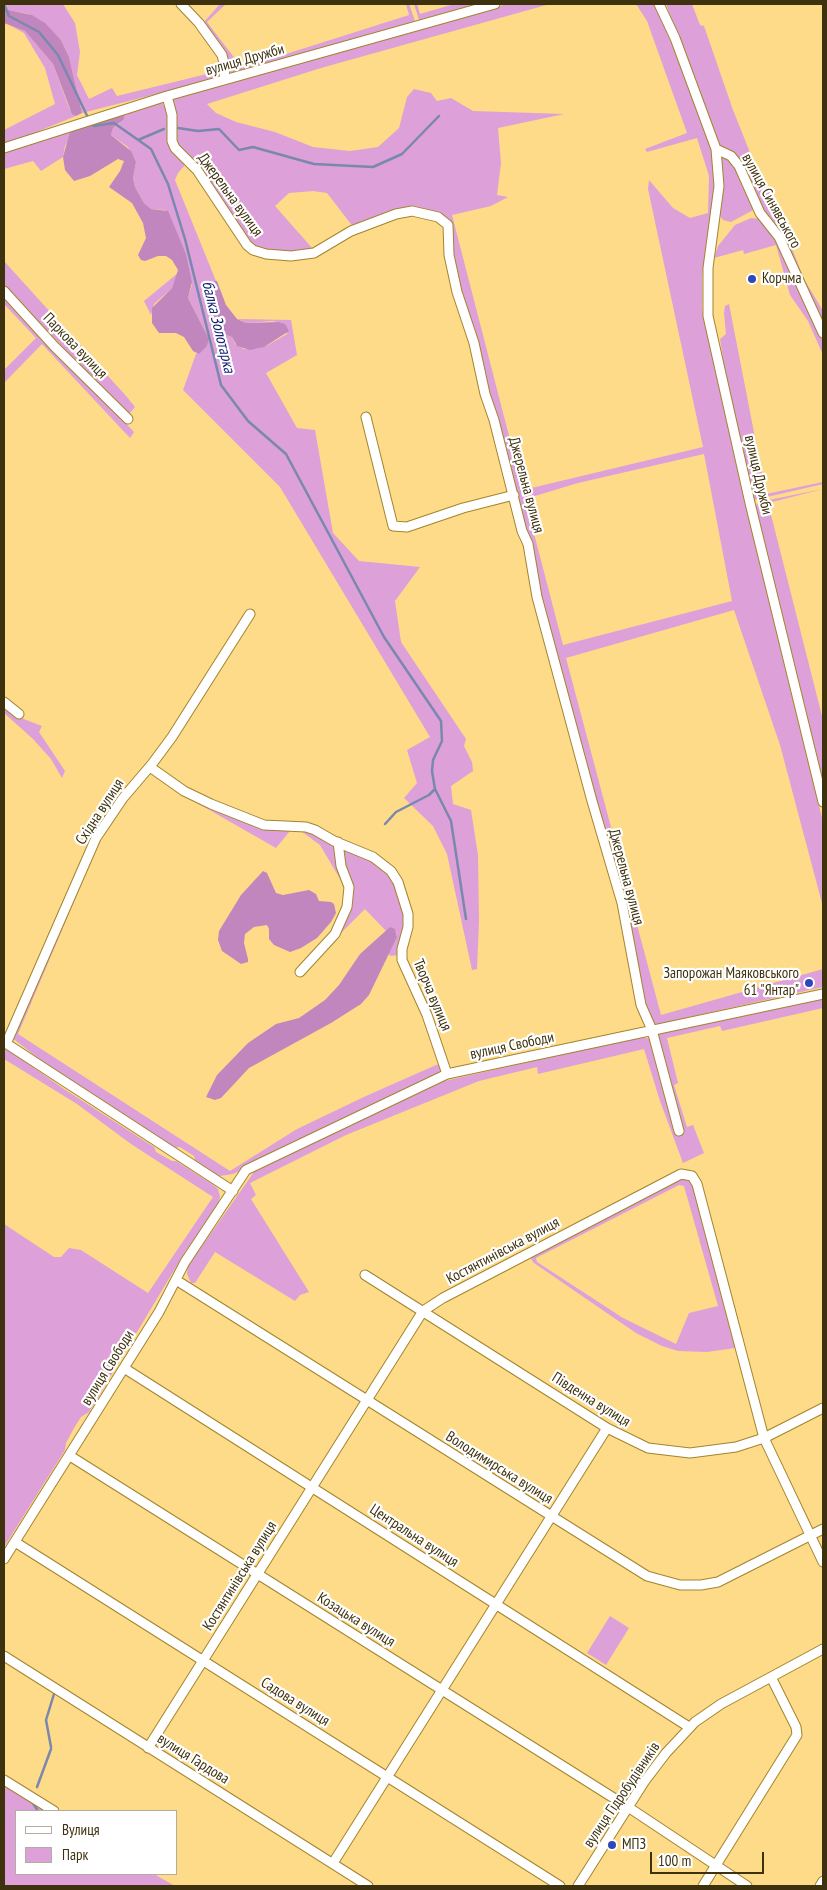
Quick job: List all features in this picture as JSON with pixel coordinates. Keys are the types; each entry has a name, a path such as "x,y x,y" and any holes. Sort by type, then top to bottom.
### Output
{"street":[{"path":"181,4 199,23 222,55 225,67 224,80"},
{"name":"вулиця Дружби","path":"4,148 167,96 495,4"},
{"path":"659,4 675,38 716,149"},
{"name":"Джерельна вулиця","path":"167,96 172,116 175,148 197,170 247,245 253,250 266,254 291,256 314,253 351,231 396,214 412,211 438,217 447,222 449,255 474,343 484,394 514,495 522,532 528,544 537,597 592,801 622,903 641,1006 652,1030 679,1131"},
{"name":"вулиця Дружби","path":"716,149 719,186 708,268 708,316 752,512 823,802"},
{"name":"вулиця Синявського","path":"716,149 731,156 739,166 760,213 779,237 823,333"},
{"name":"Паркова вулиця","path":"4,291 54,346 128,419"},
{"path":"366,417 393,526 407,527 463,508 514,495"},
{"name":"Східна вулиця","path":"5,1043 96,838 123,798 150,767 177,729 250,614"},
{"path":"4,702 19,714"},
{"name":"Творча вулиця","path":"150,767 184,791 257,823 306,827 380,861 391,871 398,882 408,914 402,960 427,1015 447,1074"},
{"path":"300,972 335,934 347,907 349,887 341,866 338,842"},
{"name":"вулиця Свободи","path":"4,1559 159,1312 190,1254 246,1170 447,1074 823,994"},
{"path":"5,1043 233,1191"},
{"name":"Костянтинівська вулиця","path":"148,1748 423,1311 443,1298 678,1175 690,1175 695,1178 764,1438 823,1562"},
{"name":"Південна вулиця","path":"365,1275 607,1428 642,1446 675,1452 724,1450 764,1438 823,1408"},
{"name":"Володимирська вулиця","path":"176,1280 638,1572 652,1578 680,1585 701,1585 727,1579 823,1529"},
{"name":"Центральна вулиця","path":"124,1368 689,1727"},
{"path":"333,1863 607,1428"},
{"name":"Козацька вулиця","path":"70,1456 628,1807 747,1886"},
{"name":"Садова вулиця","path":"15,1542 560,1886"},
{"name":"вулиця Гідробудівників","path":"578,1886 658,1763 689,1727 705,1714 823,1649"},
{"name":"вулиця Гардова","path":"4,1656 368,1886"},
{"path":"703,1886 797,1734 796,1727 771,1678"},
{"path":"4,1780 52,1810"},
{"path":"820,1886 823,1881"}],"green space":[{"path":"4,4 63,4 75,23 80,52 77,75 89,99 112,88 117,96 215,72 219,66 219,70 211,80 82,113 69,57 61,40 40,20 29,14 4,9"},
{"path":"220,4 226,4 207,22 242,68 409,15 406,4 409,4 415,21 234,74 230,71 224,52 204,22"},
{"path":"414,4 417,4 420,14 454,4 478,4 419,20"},
{"path":"507,4 550,4 321,68 207,104 216,113 236,122 275,132 313,147 350,151 378,147 399,128 407,97 414,89 431,93 437,101 451,98 473,111 564,114 498,128 501,163 497,195 508,197 491,206 452,215 523,490 703,447 648,189 649,180 673,208 690,218 708,213 709,176 697,138 647,152 645,149 687,133 647,21 636,4 656,4 709,141 713,162 715,181 702,277 702,309 785,668 823,822 823,907 780,745 734,610 566,658 661,1015 823,969 823,987 654,1025 649,1022 601,828 451,255 450,224 419,211 354,228 327,193 313,191 289,193 275,206 313,249 302,252 269,251 250,245 177,146 172,100 177,97","holes":["704,454 732,601 563,645 525,499 578,483"]},
{"path":"666,4 692,4 700,25 704,26 733,110 763,185 767,185 804,279 823,311 823,327 764,214 738,158 722,149 715,139 714,131"},
{"path":"9,25 25,31 53,64 69,108 76,116 4,145 4,130 55,104 45,68 24,33"},
{"path":"160,102 168,109 171,146 192,168 185,165 175,180 216,281 210,281 208,297 217,332 232,337 235,344 244,349 255,349 268,345 287,334 283,323 272,321 246,323 238,319 291,320 297,355 266,373 297,428 315,430 333,533 359,561 420,567 395,601 401,642 466,739 464,746 472,762 473,771 451,786 453,804 471,810 478,855 479,921 477,969 472,970 447,854 433,826 404,798 417,783 407,750 430,737 280,487 183,390 196,354 207,346 209,339 188,298 192,285 186,254 165,210 151,209 144,203 135,187 133,178 136,162 128,147 111,135 113,128 120,123 121,115"},
{"path":"74,130 65,146 63,157 41,171 33,161 4,169 4,153"},
{"path":"721,155 734,163 755,209 731,222 723,220 720,216 723,191"},
{"path":"751,218 761,219 776,239 815,318 823,340 823,355 808,321 790,295 776,245 744,254 743,250 714,258 718,246 735,225"},
{"path":"4,261 127,397 135,407 128,415 4,286"},
{"path":"178,273 172,288 154,304 151,315 144,301"},
{"path":"4,294 134,432 130,438 42,344 4,383 4,370 36,338 4,304"},
{"path":"729,304 766,494 823,482 823,484 754,500 728,391 720,339 726,334 724,313 725,306"},
{"path":"823,489 768,503 823,720 823,790 755,507 759,502"},
{"path":"4,703 21,718 42,726 39,732 65,771 62,778 51,759 33,739 4,713"},
{"path":"192,800 259,826 309,830 379,863 398,886 406,925 398,955 390,956 388,952 397,937 396,931 386,931 365,909 341,933 334,931 340,918 346,889 320,845 301,831 290,831 276,848"},
{"path":"87,871 18,1034 230,1171 297,1129 366,1096 436,1065 441,1064 443,1072 233,1174 220,1176 196,1163 194,1156 180,1147 174,1148 61,1076 11,1037 83,872"},
{"path":"823,995 823,1008 722,1031 720,1026 667,1038 678,1083 674,1085 687,1127 693,1125 704,1153 683,1163 660,1101 644,1049 538,1074 537,1067 479,1081 346,1135 250,1183 256,1195 251,1199 309,1292 300,1295 295,1301 215,1252 195,1283 191,1283 187,1274 188,1266 254,1172 440,1082 640,1037 651,1039 661,1032"},
{"path":"4,1047 64,1089 154,1147 156,1152 172,1161 176,1161 212,1184 218,1189 220,1197 217,1206 185,1252 89,1412 81,1417 74,1428 66,1443 65,1450 4,1547 4,1224 54,1257 61,1257 69,1248 81,1250 148,1293 213,1197 131,1144 77,1104 4,1059"},
{"path":"681,1179 690,1181 693,1185 735,1348 707,1352 678,1351 662,1346 636,1333 534,1263 531,1259 533,1255","holes":["679,1185 684,1186 718,1306 689,1313 676,1344 623,1318 537,1262 536,1258"]},
{"path":"610,1616 629,1628 606,1665 587,1653"},
{"path":"4,1783 47,1810 15,1810 15,1875 156,1875 175,1886 4,1886"}],"shaded area":[{"path":"4,9 32,15 45,23 61,40 69,57 82,113 76,116 72,114 53,64 25,31 4,23"},
{"path":"124,115 124,119 113,128 111,135 131,151 136,162 133,178 135,187 144,203 151,209 168,211 186,254 192,282 188,298 209,339 207,346 199,354 193,351 184,337 176,333 159,333 152,323 152,308 172,288 178,270 172,260 166,256 158,256 145,261 141,260 138,255 146,238 143,223 132,203 109,187 120,171 124,161 118,159 90,176 74,181 65,170 63,157 70,132"},
{"path":"210,281 217,281 226,305 237,319 246,323 279,322 285,324 289,331 264,347 250,350 237,346 232,337 217,332 208,297"},
{"path":"263,871 267,873 276,893 283,895 309,890 316,894 319,901 334,904 336,913 317,938 301,948 290,952 274,945 269,939 267,925 254,927 245,934 244,943 248,962 241,964 222,951 218,940 219,931 241,895"},
{"path":"390,927 395,929 397,937 369,995 361,1004 331,1023 249,1068 221,1098 215,1100 206,1097 217,1075 248,1043 276,1024 299,1018 325,1000 339,985 360,954"}],"waterway":[{"name":"балка Золотарка","path":"4,4 9,16 39,32 58,55 91,124 94,126 114,123 151,149 168,184 185,239 221,385 248,421 286,454 384,637 441,721 442,741 433,760 432,771 435,789 451,821 466,919"},
{"path":"178,128 198,131 219,129 239,150 253,147 314,164 373,167 402,154 439,116"},
{"path":"138,140 164,129"},
{"name":"балка Золотарка","path":"385,824 396,812 429,795 435,789"},
{"path":"51,1747 46,1720 54,1694"},
{"path":"37,1787 51,1749"},
{"path":"31,1800 37,1810"}],"place":[{"name":"Корчма","path":"752,279"},
{"name":"Запорожан Маяковського 61 \"Янтар\"","path":"809,983"},
{"name":"МПЗ","path":"612,1845"}]}
